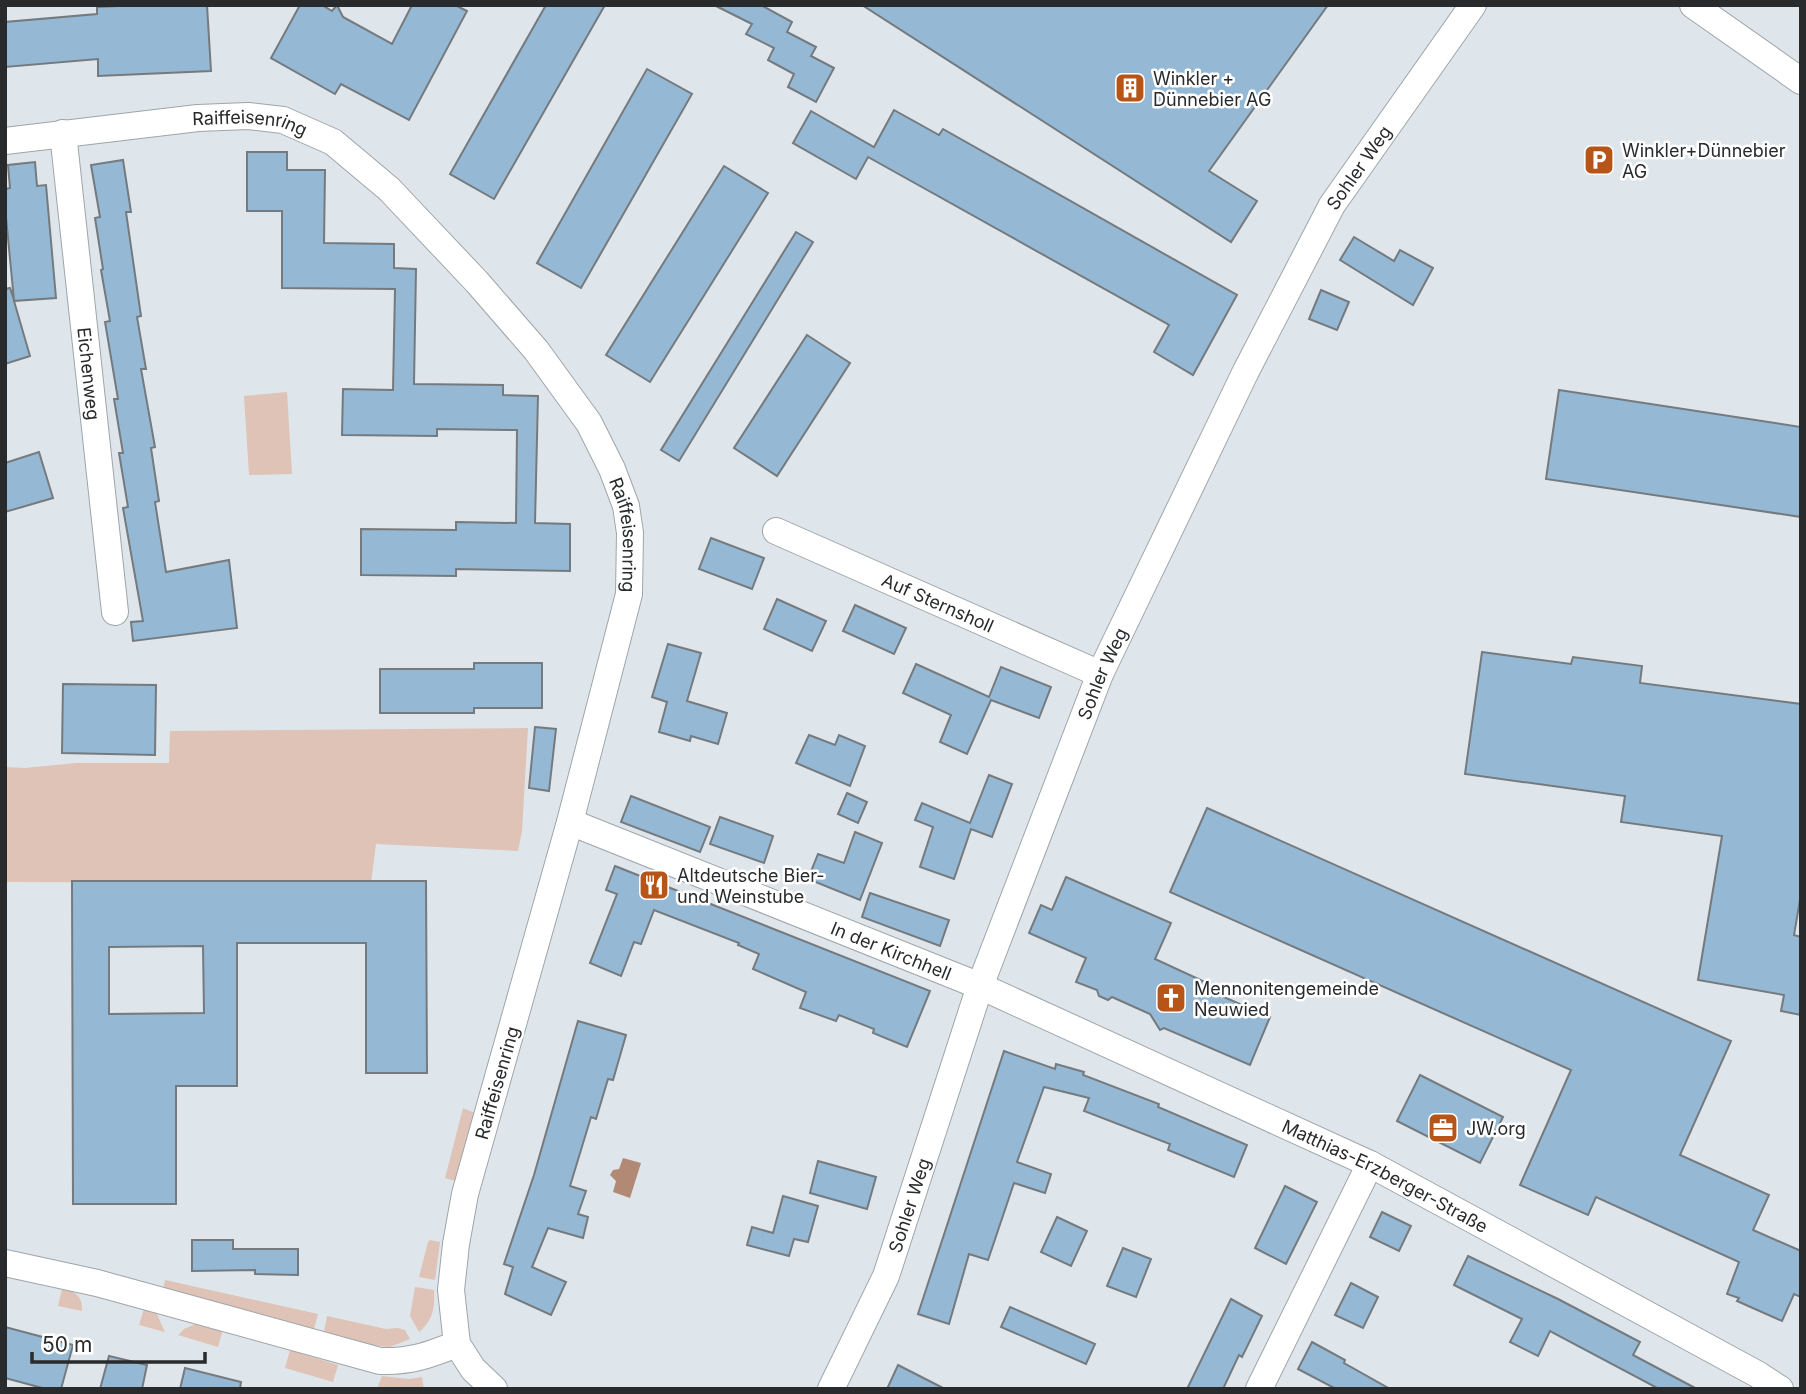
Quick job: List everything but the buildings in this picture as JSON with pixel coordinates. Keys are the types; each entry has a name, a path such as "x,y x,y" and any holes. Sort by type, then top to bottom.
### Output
{"street":[{"name":"Sohler Weg","path":"831,1389 886,1276 980,986 1100,674 1246,371 1332,205 1473,5"},
{"path":"1693,5 1801,81"},
{"name":"Raiffeisenring","path":"5,141 198,118 248,116 283,120 333,142 389,189 477,282 536,350 589,423 612,469 626,506 630,533 629,594 570,822 465,1194 456,1244 451,1290 457,1343 473,1369 494,1389"},
{"name":"Eichenweg","path":"63,134 115,612"},
{"name":"Auf Sternsholl","path":"776,531 1100,674"},
{"name":"In der Kirchhell","path":"570,822 980,986"},
{"name":"Matthias-Erzberger-Straße","path":"980,986 1370,1164 1753,1382 1780,1389"},
{"path":"1266,1387 1370,1164"},
{"path":"5,1263 97,1283 380,1360 404,1362 425,1357 457,1343"}],"shaded area":[{"path":"287,392 292,474 249,475 244,396"},
{"path":"528,728 522,831 518,851 376,844 371,883 5,882 5,767 25,768 76,763 169,763 170,731"},
{"path":"463,1108 477,1114 459,1182 445,1178"},
{"path":"623,1158 641,1163 630,1198 613,1192 616,1181 610,1175 613,1170 619,1169"},
{"path":"430,1240 440,1242 435,1280 419,1277"},
{"path":"165,1280 318,1314 314,1329 163,1291"},
{"path":"415,1287 434,1290 432,1313 419,1332 410,1316"},
{"path":"62,1289 77,1295 82,1311 58,1306"},
{"path":"144,1309 156,1312 165,1332 139,1325"},
{"path":"327,1316 386,1329 398,1328 405,1330 410,1339 390,1347 369,1345 324,1332"},
{"path":"200,1322 223,1329 218,1347 178,1335 184,1329"},
{"path":"290,1350 338,1365 333,1382 285,1368"},
{"path":"382,1376 409,1379 422,1377 424,1389 377,1389"}],"place":[{"name":"Winkler + Dünnebier AG","path":"1130,88"},
{"name":"Winkler+Dünnebier AG","path":"1599,160"},
{"name":"Altdeutsche Bier- und Weinstube","path":"654,885"},
{"name":"Mennonitengemeinde Neuwied","path":"1171,998"},
{"name":"JW.org","path":"1443,1128"}]}
